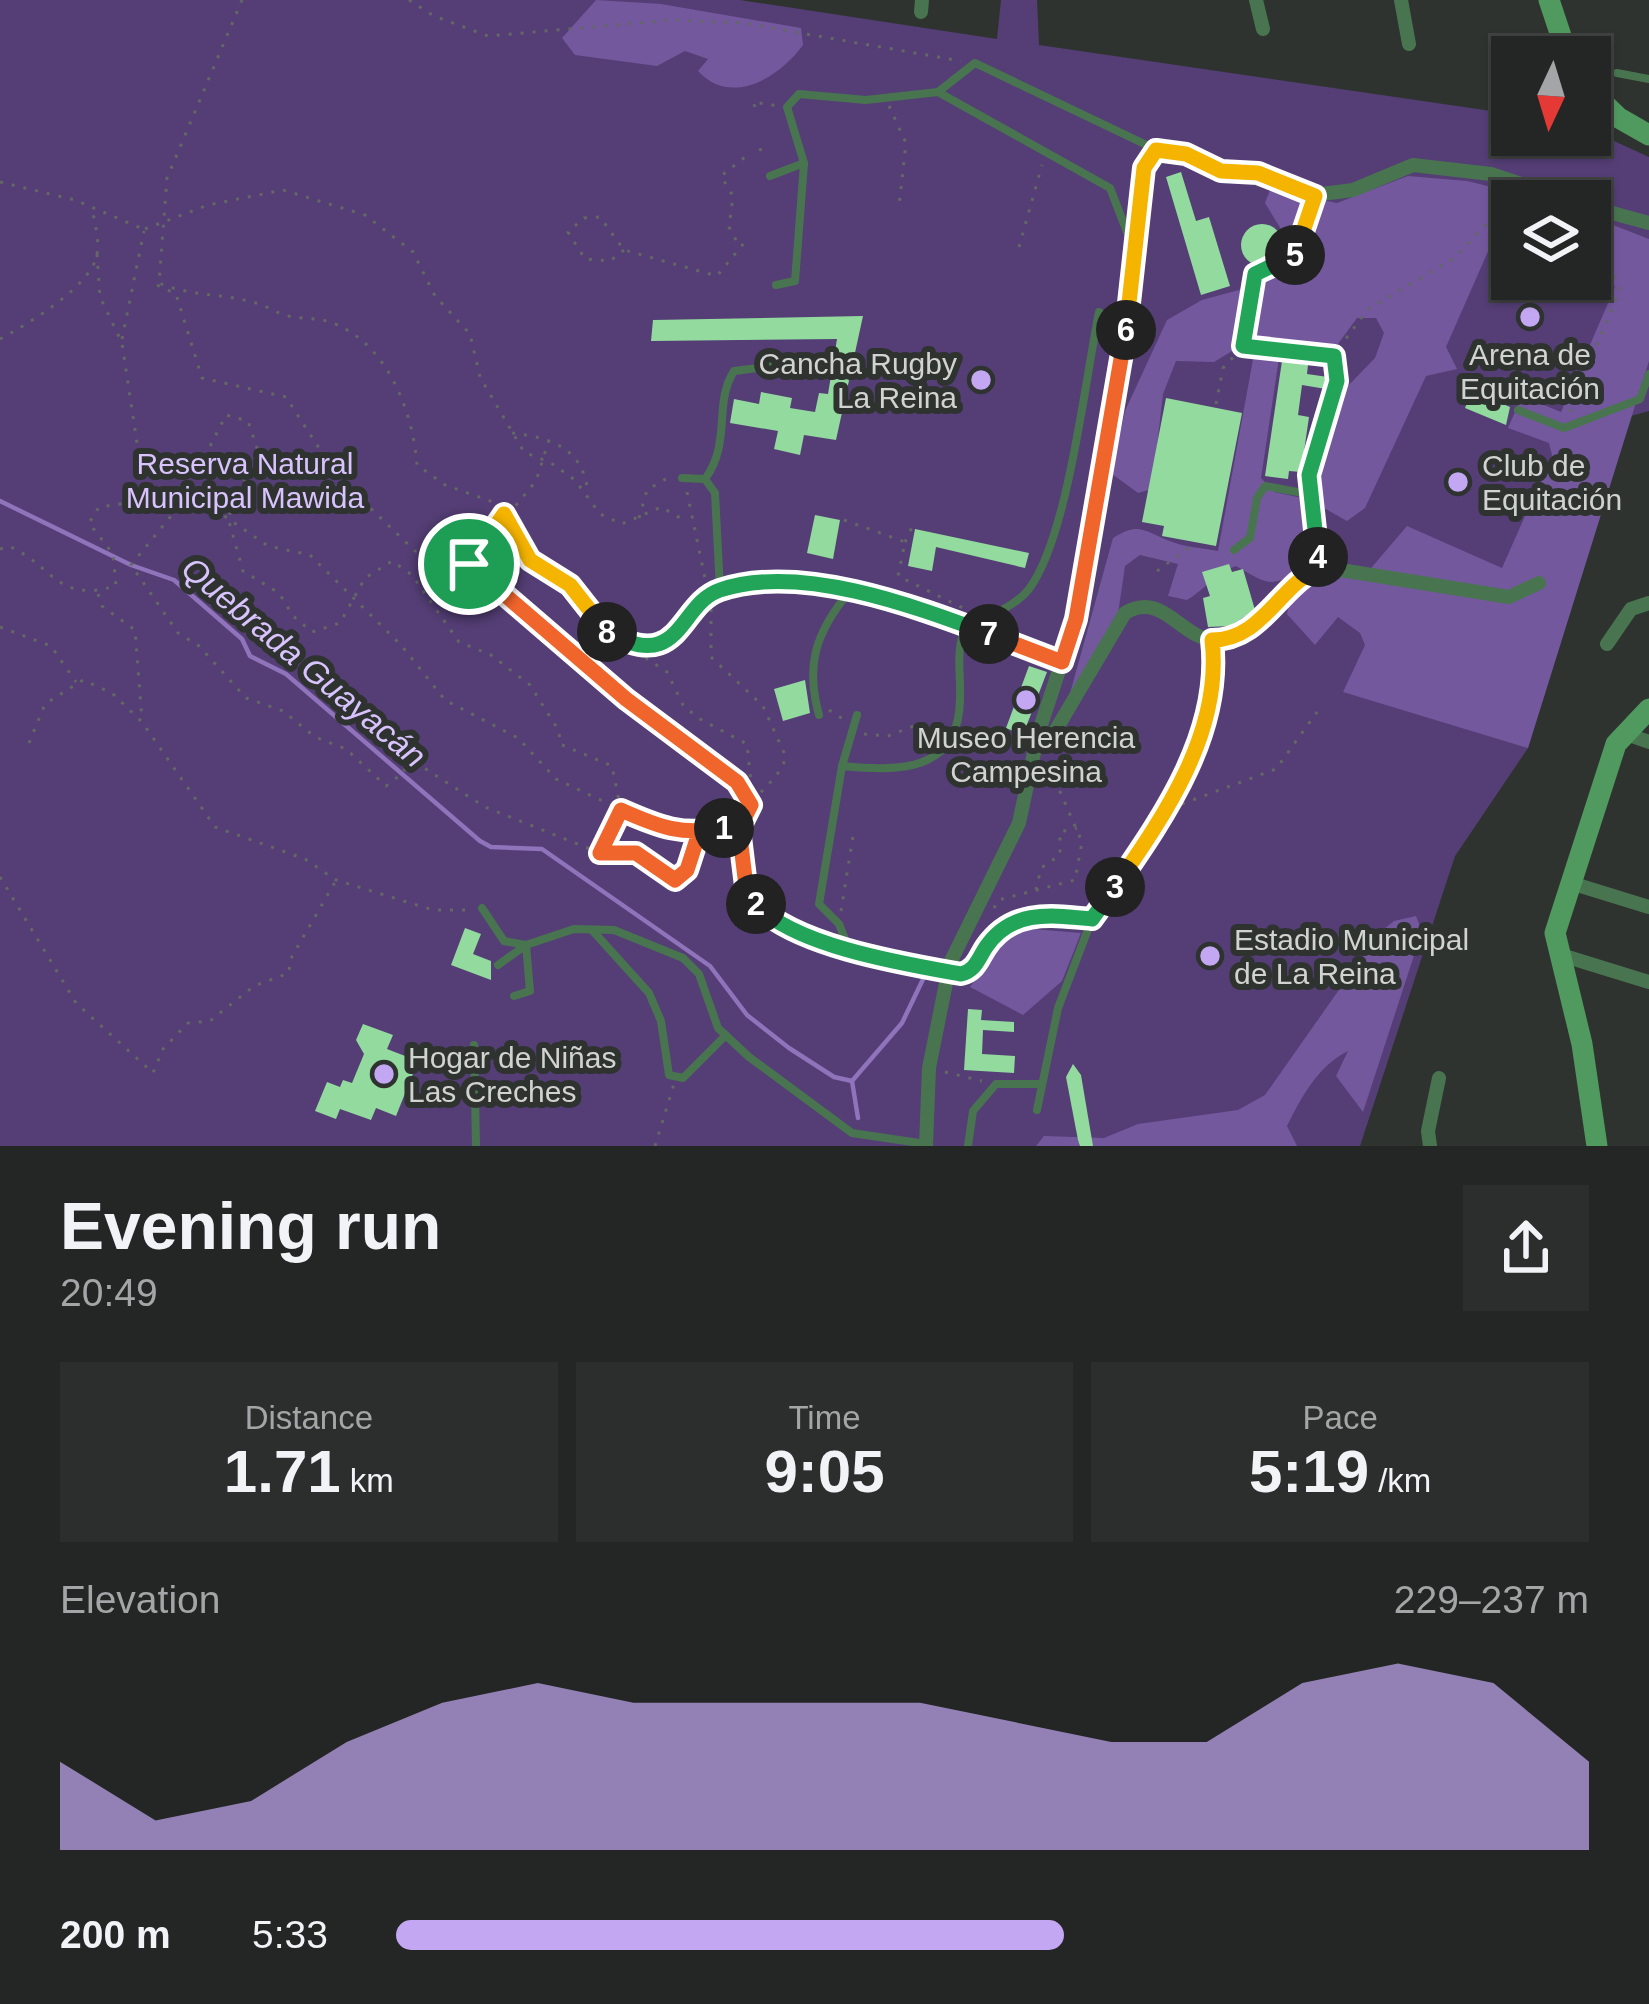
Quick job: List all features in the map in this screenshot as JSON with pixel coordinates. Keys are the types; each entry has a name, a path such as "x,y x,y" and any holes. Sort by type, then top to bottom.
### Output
{"street":[{"path":"1256,0 1263,29"},
{"path":"1400,0 1409,44"},
{"path":"1549,0 1561,36"},
{"path":"1611,110 1649,135"},
{"path":"926,1145 928,1068 948,971 1019,823 1037,734 1076,619 1124,355 1144,168 1156,150 1186,154 1221,171 1258,173 1315,196 1353,190 1413,165 1509,180"},
{"path":"1611,213 1649,223"},
{"path":"1037,734 1054,733 1125,613 1136,607 1163,610 1212,640 1235,635 1267,616 1287,589 1318,568 1372,571 1509,597 1539,584"},
{"path":"1607,644 1631,609 1649,603"},
{"path":"1598,1146 1582,1044 1558,954 1557,925 1623,733 1649,710"},
{"path":"1623,733 1649,742"},
{"path":"1571,883 1649,907"},
{"path":"1558,954 1649,982"},
{"path":"1430,1146 1428,1131 1439,1078"}],"lane":[{"path":"776,285 795,281 804,163 787,107 799,94 882,98 938,92 975,63 1156,150"},
{"path":"1617,73 1649,79"},
{"path":"938,92 1110,188 1134,251"},
{"path":"770,176 804,163"},
{"path":"842,766 915,769 932,759 959,716 956,649 966,626 1011,606 1028,590 1049,546 1099,312"},
{"path":"1318,568 1318,539 1308,494 1337,381 1334,356"},
{"path":"705,479 723,448 726,383 734,371 821,359"},
{"path":"1518,410 1564,428 1640,400 1649,374"},
{"path":"682,478 705,479"},
{"path":"705,479 715,493 719,590"},
{"path":"1234,550 1250,538 1256,497 1265,486 1308,494"},
{"path":"709,596 752,585 850,591 911,604 1062,662"},
{"path":"819,715 809,671 816,644 850,591"},
{"path":"1036,1110 1058,1008 1092,919 1185,780 1213,682 1212,640"},
{"path":"848,947 838,924 819,904 842,766 857,715"},
{"path":"482,908 504,941 526,945"},
{"path":"948,971 970,971 1004,926 1020,918 1092,919"},
{"path":"591,929 649,993 661,1021 669,1075 683,1078 724,1037"},
{"path":"498,965 526,945 591,929 614,930 692,964 724,1037 852,1133 926,1145"},
{"path":"514,996 530,991 526,945"},
{"path":"474,1045 476,1146"},
{"path":"968,1146 973,1111 996,1084 1042,1084"}],"path":[{"path":"242,0 179,139 167,178 159,283 193,296 257,303 290,317 328,321 370,347 383,361 408,415 417,465 445,485 493,502 530,560 570,585 600,628 667,672 683,705 747,744 752,803"},
{"path":"409,0 434,16 488,36 672,20 743,23 975,63"},
{"path":"882,98 906,142 899,206"},
{"path":"755,107 753,102 787,107"},
{"path":"760,151 763,143"},
{"path":"1019,247 1046,152"},
{"path":"736,240 729,227 733,196 721,176 749,154"},
{"path":"0,182 92,207 145,229 208,205 283,190 365,215 412,252 435,296 470,334 480,377 524,452 575,480 600,514 622,524 650,509 671,508 691,525"},
{"path":"1216,404 1223,368 1243,346 1255,274 1295,255 1315,196"},
{"path":"92,207 100,297 122,343 145,492"},
{"path":"624,250 610,261 585,259 568,232 584,218 600,217 624,250 717,275 744,243"},
{"path":"1243,346 1334,356 1368,309 1453,259 1491,219"},
{"path":"122,343 145,229"},
{"path":"0,339 74,293 98,254"},
{"path":"1564,428 1620,289 1611,271"},
{"path":"157,285 176,294 202,378 286,397 337,476 415,551 457,556 469,564 626,699 737,782 752,803"},
{"path":"600,853 621,810 612,766 560,744 559,731 530,685 491,655 459,642 412,574 392,561 365,578 340,622 312,632 292,616 279,593 243,571 228,518 258,451 248,421 226,415 180,506 131,566 178,633 199,646 246,698 283,711 314,737 346,749 386,786 404,772 407,757 485,807 600,853 636,853 675,880 687,870 699,833"},
{"path":"510,433 549,440 579,459 589,498"},
{"path":"469,564 504,514 536,481 549,440"},
{"path":"639,518 646,490 665,476 682,478 709,596 711,657 763,706 786,757 781,773 752,803 739,829 747,894 770,920 848,947 948,971"},
{"path":"145,492 180,506 214,508 268,546 310,556 445,700 518,738 556,779 671,833 739,829"},
{"path":"0,549 9,545 30,555 53,580 75,591 116,586 113,554 88,523 99,507 133,502 145,492"},
{"path":"844,520 905,542"},
{"path":"912,527 898,576 983,618"},
{"path":"1157,571 1191,546"},
{"path":"97,591 102,606 135,630 142,722"},
{"path":"625,642 659,642 680,634 709,596"},
{"path":"0,627 51,646 77,684"},
{"path":"29,743 45,704 82,680 112,693 142,722 215,827 305,859 336,880 433,910 482,908"},
{"path":"814,697 849,723"},
{"path":"1169,809 1276,769 1317,712"},
{"path":"861,733 888,736 916,725"},
{"path":"972,920 984,925 998,900 1075,880 1082,842 1037,734"},
{"path":"1036,892 1041,868 1060,854 1060,832 1077,828"},
{"path":"838,924 854,830"},
{"path":"0,877 76,1003 152,1073 163,1049 188,1023 210,1022 254,986 289,973 290,960 336,880"},
{"path":"928,1068 996,1084"},
{"path":"655,1146 676,1077"}],"green space":[{"name":"Reserva Natural Municipal Mawida","path":"0,0 740,0 997,39 1001,0 1037,0 1039,45 1491,111 1491,156 1611,156 1611,140 1649,157 1649,411 1631,416 1528,748 1455,856 1360,1146 0,1146"}],"shaded area":[{"path":"596,0 661,4 801,28 803,45 768,77 739,87 711,82 698,71 708,59 685,51 657,66 575,55 562,38"},
{"path":"1408,176 1491,187 1491,245 1446,347 1457,369 1426,376 1365,508 1347,521 1324,508 1314,481 1343,391 1375,358 1384,333 1376,318 1357,318 1335,348 1247,342 1214,362 1176,361 1163,394 1152,489 1138,493 1112,474 1125,411 1167,320 1202,300 1250,287 1287,253 1284,234 1265,203 1270,190 1337,203"},
{"path":"1611,224 1649,239 1649,361 1528,748 1343,692 1365,645 1360,633 1338,617 1315,645 1287,614 1291,593 1313,576 1366,574 1407,526 1502,568 1552,455 1549,443 1508,428 1522,396 1561,412 1615,287 1611,281"},
{"path":"1254,354 1279,358 1261,478 1274,492 1302,498 1311,564 1273,582 1236,566 1187,600 1168,596 1178,564 1140,555 1125,566 1118,614 1069,697 1113,538 1140,529 1179,544 1218,551"},
{"path":"1416,916 1422,931 1363,1112 1336,1076 1348,1051 1319,1073 1287,1126 1297,1146 1036,1146 1044,1136 1104,1138 1138,1124 1238,1110 1265,1095 1379,933 1394,921"},
{"path":"1011,932 1081,933 1062,981 1023,1015 970,987"}],"building":[{"path":"1181,172 1196,221 1209,217 1230,286 1201,295 1166,177"},
{"path":"1262,224 1277,230 1283,245 1277,260 1262,266 1247,260 1241,245 1247,230"},
{"path":"863,316 836,440 804,435 800,455 774,449 778,431 730,423 734,399 759,404 761,392 792,398 790,408 815,412 819,393 828,394 837,339 651,341 653,320"},
{"path":"1282,361 1308,365 1307,374 1328,377 1326,389 1302,385 1298,415 1309,417 1301,472 1289,471 1288,479 1265,476"},
{"path":"1472,391 1510,407 1506,425 1465,408"},
{"path":"1166,398 1242,413 1216,546 1162,536 1164,526 1142,522"},
{"path":"815,515 840,520 833,559 807,553"},
{"path":"915,529 1029,553 1025,568 936,547 932,571 908,566"},
{"path":"1229,564 1232,572 1243,569 1255,610 1230,626 1208,627 1203,598 1210,596 1202,572"},
{"name":"Museo Herencia Campesina","path":"1029,666 1047,672 1023,735 1006,728"},
{"path":"805,680 810,713 783,721 774,689"},
{"path":"465,928 481,934 473,954 491,961 491,980 451,965"},
{"path":"968,1009 982,1010 981,1020 1014,1022 1014,1032 983,1030 982,1054 1015,1056 1014,1073 964,1070"},
{"name":"Hogar de Niñas Las Creches","path":"363,1024 393,1035 387,1049 418,1061 396,1116 376,1108 371,1120 340,1109 336,1119 315,1111 327,1082 340,1087 343,1080 352,1083 364,1054 356,1040"},
{"path":"1073,1064 1081,1075 1093,1146 1080,1146 1078,1140 1066,1077"}],"waterway":[{"name":"Quebrada Guayacán","path":"0,501 131,565 174,580 242,639 250,656 286,674 480,841 491,847 542,849 710,966 747,1015 789,1048 834,1077 852,1081"},
{"path":"858,1118 852,1081 902,1023 926,973"}],"place":[{"name":"Arena de Equitación","path":"1530,317"},
{"name":"Cancha Rugby La Reina","path":"981,380"},
{"name":"Club de Equitación","path":"1458,482"},
{"name":"Museo Herencia Campesina","path":"1026,700"},
{"name":"Estadio Municipal de La Reina","path":"1210,956"},
{"name":"Hogar de Niñas Las Creches","path":"384,1074"}],"route":[{"path":"469,564 504,514 530,560 570,585 600,628 625,642 659,642 680,634 697,606 719,590 804,585 911,604 1062,662 1076,619 1124,355 1144,168 1156,150 1171,150 1221,171 1258,173 1315,196 1295,255 1255,274 1243,346 1334,356 1337,381 1324,438 1309,475 1318,568 1287,589 1267,616 1247,630 1212,640 1213,682 1185,780 1092,919 1020,918 1004,926 970,971 955,974 812,937 770,920 747,894 739,829 723,827 699,833 687,870 675,880 636,853 600,853 621,810 671,833 699,833 739,829 751,805 737,782 626,699 469,564"}]}
